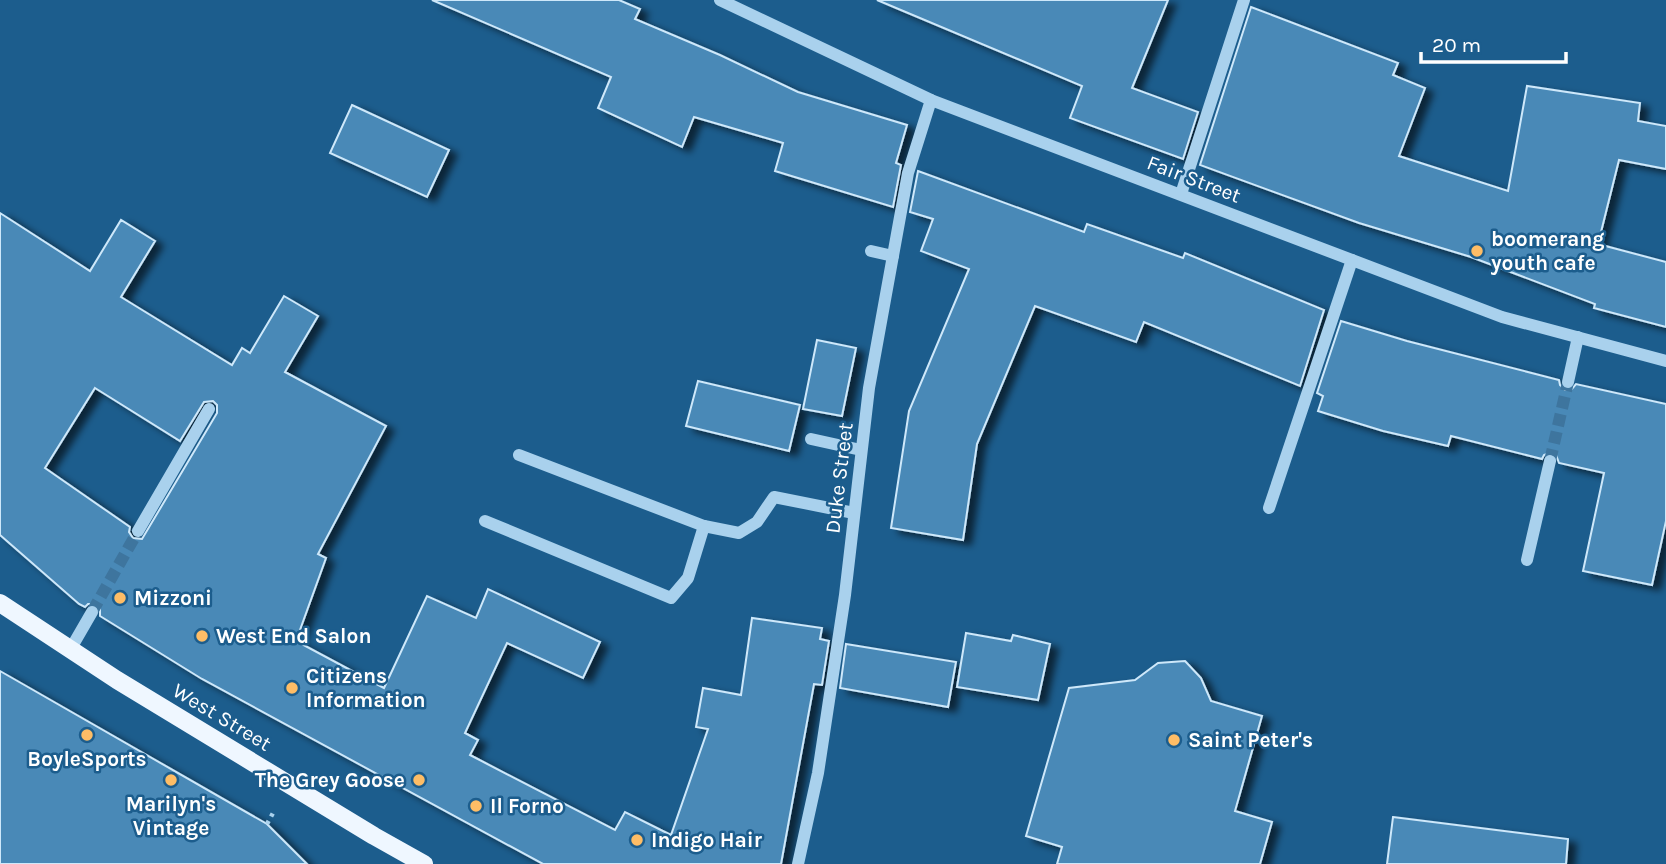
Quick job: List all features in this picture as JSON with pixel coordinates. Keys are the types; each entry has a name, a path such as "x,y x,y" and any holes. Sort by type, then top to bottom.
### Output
{"main road":[{"name":"West Street","path":"1,606 128,687 424,864"}],"street":[{"name":"Fair Street","path":"720,0 931,100 1502,317 1666,361"},
{"path":"1181,194 1244,0"},
{"name":"Duke Street","path":"798,864 818,774 845,595 869,388 908,173 931,100"},
{"path":"871,251 893,256"},
{"path":"1269,508 1352,260"},
{"path":"1568,382 1578,337"},
{"path":"138,531 209,409"},
{"path":"811,439 861,450"},
{"path":"519,455 704,526 739,533 757,522 774,497 854,513"},
{"path":"1527,561 1550,461"},
{"path":"485,521 671,598 688,578 704,526"},
{"path":"71,650 92,612"}],"building":[{"path":"432,0 619,0 640,9 635,19 798,92 907,125 896,163 901,165 893,207 775,171 783,143 694,117 682,147 598,108 611,77"},
{"path":"877,0 1168,0 1132,88 1198,112 1183,159 1070,118 1082,86"},
{"path":"1251,7 1398,63 1393,75 1425,88 1399,156 1508,191 1527,86 1640,103 1638,121 1666,126 1666,169 1619,160 1598,244 1666,262 1666,327 1594,308 1595,304 1471,257 1359,223 1200,165"},
{"path":"352,105 449,150 427,197 330,153"},
{"path":"918,171 1084,232 1087,224 1183,258 1185,253 1324,310 1300,386 1144,322 1136,342 1035,306 977,444 963,540 891,528 909,411 969,269 921,251 933,219 910,212"},
{"path":"0,213 90,271 121,220 155,241 121,297 232,365 242,348 250,353 284,296 318,316 285,372 386,426 318,554 326,558 296,641 384,688 427,596 476,618 488,589 600,642 583,678 507,643 465,733 478,740 470,755 615,830 625,812 671,835 708,729 696,727 703,688 741,695 752,618 822,628 820,639 829,641 822,685 814,684 781,864 543,864 202,679 100,616 100,608 96,604 88,604 85,607 79,604 0,535","holes":["95,388 180,441 204,402 213,401 217,405 217,413 142,539 133,538 129,532 130,527 45,468"]},
{"path":"1341,321 1559,380 1565,390 1571,390 1576,384 1666,404 1666,521 1652,585 1583,571 1604,473 1559,463 1556,455 1551,452 1542,459 1451,436 1448,446 1383,431 1318,411 1323,396 1317,393"},
{"path":"817,340 856,348 842,416 803,409"},
{"path":"698,381 800,405 789,451 686,426"},
{"path":"966,633 1011,641 1013,635 1050,644 1038,700 957,687"},
{"path":"846,644 956,662 948,707 840,688"},
{"name":"Saint Peter's","path":"1185,661 1201,678 1211,701 1262,716 1235,811 1272,822 1260,864 1057,864 1062,847 1026,836 1069,688 1135,680 1158,663"},
{"path":"0,671 267,824 307,864 0,864"},
{"path":"1393,817 1568,839 1566,864 1387,864"}],"tunnel":[{"path":"1550,461 1568,382"},
{"path":"92,612 138,531"}],"place":[{"name":"boomerang youth cafe","path":"1477,251"},
{"name":"Mizzoni","path":"120,598"},
{"name":"West End Salon","path":"202,636"},
{"name":"Citizens Information","path":"292,688"},
{"name":"BoyleSports","path":"87,735"},
{"name":"Saint Peter's","path":"1174,740"},
{"name":"Marilyn's Vintage","path":"171,780"},
{"name":"The Grey Goose","path":"419,780"},
{"name":"Il Forno","path":"476,806"},
{"name":"Indigo Hair","path":"637,840"}]}
